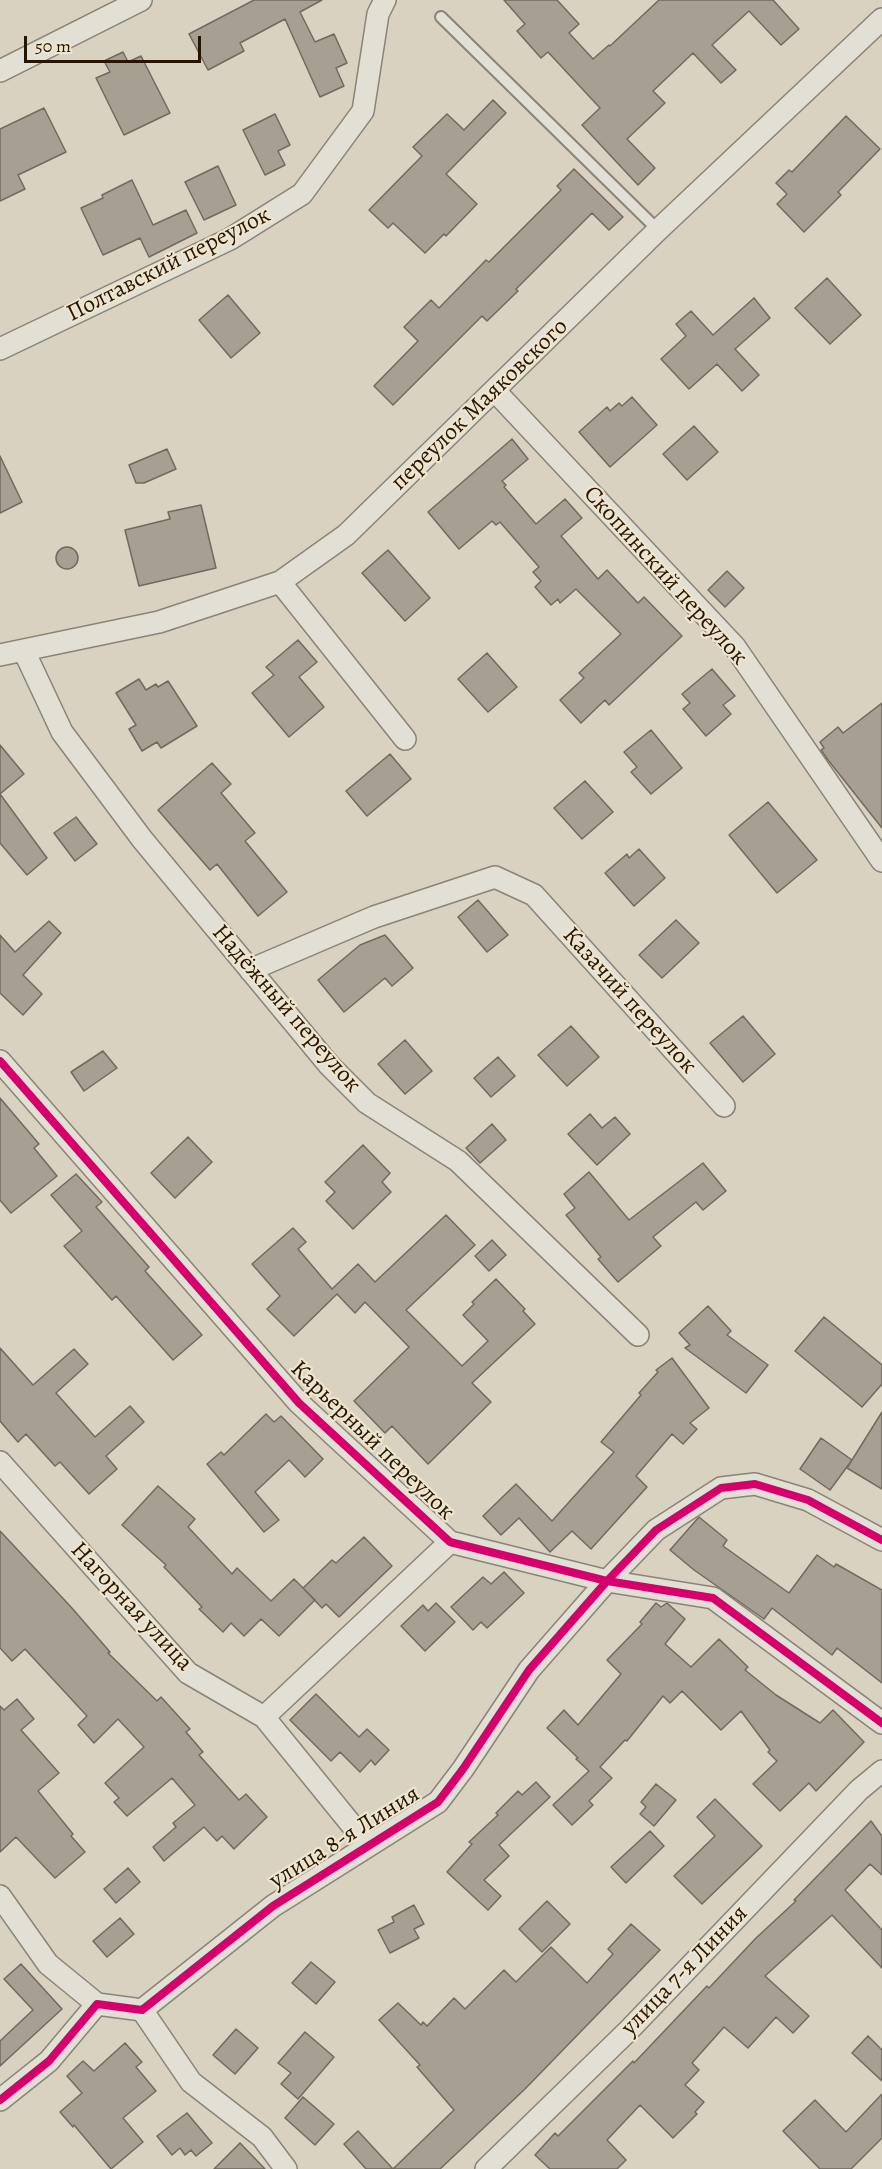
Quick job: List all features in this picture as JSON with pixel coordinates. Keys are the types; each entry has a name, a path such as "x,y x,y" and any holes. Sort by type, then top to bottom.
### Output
{"street":[{"path":"0,71 141,0"},
{"name":"Полтавский переулок","path":"0,349 230,239 302,194 363,111 378,14 385,0"},
{"name":"переулок Маяковского","path":"0,655 159,622 280,582 346,535 658,230 882,19"},
{"name":"Скопинский переулок","path":"495,391 735,647 882,861"},
{"path":"280,582 405,739"},
{"name":"Надёжный переулок","path":"24,651 62,732 142,839 329,1065 368,1103 458,1161 638,1335"},
{"name":"Казачий переулок","path":"250,970 374,917 495,877 534,895 724,1106"},
{"name":"Карьерный переулок","path":"0,1061 7,1082 299,1403 450,1542 607,1581 713,1598 882,1724"},
{"name":"Нагорная улица","path":"0,1462 188,1673 264,1718 368,1845"},
{"name":"улица 8-я Линия","path":"142,2010 273,1906 438,1802 463,1769 529,1670 607,1581 656,1530 722,1488 755,1484 808,1500 882,1540"},
{"path":"264,1718 450,1542"},
{"name":"улица 7-я Линия","path":"486,2169 629,2030 859,1790 882,1771"},
{"path":"0,1896 48,1964 97,2004 142,2010 191,2082 262,2137 286,2169"},
{"path":"0,2100 50,2061 97,2004"}],"lane":[{"path":"441,17 658,230"}],"building":[{"path":"254,0 322,0 300,12 315,42 334,34 347,63 336,68 344,86 320,97 285,19 240,43 244,51 208,70 189,34"},
{"path":"504,0 557,0 579,24 569,33 593,59 659,0 773,0 799,29 781,45 749,11 712,45 736,70 721,83 693,53 653,91 665,103 627,139 655,168 638,185 582,125 600,108 548,52 541,58 517,31 525,24"},
{"path":"123,52 128,62 141,56 170,113 124,135 96,78 110,72 104,61"},
{"path":"493,100 506,113 446,174 477,204 446,236 444,234 425,253 393,223 388,228 369,210 422,156 413,147 447,114 464,130"},
{"path":"44,108 66,152 18,175 25,189 0,201 0,129"},
{"path":"275,114 290,145 278,151 285,165 265,175 243,130"},
{"path":"846,116 880,149 838,192 841,195 804,232 777,204 787,194 776,183 789,170 792,172"},
{"path":"218,166 236,205 204,220 185,182"},
{"path":"574,169 623,217 609,230 592,213 487,321 482,316 393,405 374,386 418,341 404,327 431,300 439,308 486,260 489,262 561,190 557,186"},
{"path":"132,180 153,225 186,210 197,233 149,257 140,238 103,255 81,208 103,198 102,195"},
{"path":"827,278 861,315 830,344 795,308"},
{"path":"228,295 260,333 231,358 199,320"},
{"path":"754,298 770,318 735,349 759,375 742,391 717,364 689,389 661,359 686,336 676,324 691,311 713,335"},
{"path":"632,397 657,425 610,467 579,432 607,407 610,411 619,403 622,406"},
{"path":"694,426 718,452 687,480 663,454"},
{"path":"512,439 528,459 502,481 506,485 504,487 536,524 565,499 582,518 561,536 598,579 607,570 638,603 644,597 682,636 609,705 605,700 581,723 560,700 584,678 579,673 621,634 576,589 560,603 558,599 551,605 535,587 541,581 533,572 539,567 500,522 496,525 492,521 459,549 428,512"},
{"path":"167,449 176,469 144,483 136,483 129,465"},
{"path":"0,456 22,502 0,513"},
{"path":"201,505 216,568 139,586 125,530 170,519 168,512"},
{"path":"63,547 71,547 78,554 78,562 71,569 63,569 56,562 56,554"},
{"path":"388,550 430,598 405,621 362,573"},
{"path":"727,571 744,588 725,607 708,590"},
{"path":"298,640 317,662 299,677 324,707 289,737 252,693 274,675 266,667"},
{"path":"487,653 517,687 488,712 458,679"},
{"path":"712,669 735,696 723,705 731,714 706,736 683,709 690,703 682,694"},
{"path":"139,679 146,690 168,681 197,726 161,748 157,742 142,751 129,729 136,725 116,693"},
{"path":"882,703 882,828 828,760 821,750 824,748 820,742 838,727 843,733"},
{"path":"651,730 682,768 651,794 631,772 637,767 624,752"},
{"path":"0,745 24,774 0,794"},
{"path":"390,754 411,779 367,816 346,791"},
{"path":"212,763 231,784 221,793 255,833 245,841 287,892 258,916 217,864 210,870 158,810"},
{"path":"585,781 613,812 582,839 554,808"},
{"path":"0,794 47,858 27,875 0,843"},
{"path":"768,802 817,860 777,893 729,835"},
{"path":"76,817 97,844 75,861 54,833"},
{"path":"639,849 665,878 634,906 605,873 627,854 629,858"},
{"path":"478,900 508,935 487,952 458,917"},
{"path":"676,920 699,943 662,978 639,955"},
{"path":"49,921 61,933 23,975 42,994 23,1015 0,993 0,935 15,952"},
{"path":"385,935 413,968 392,986 385,978 344,1012 318,980 360,945"},
{"path":"743,1016 775,1054 743,1082 710,1043"},
{"path":"571,1026 599,1057 567,1086 538,1055"},
{"path":"405,1040 432,1071 405,1094 378,1064"},
{"path":"103,1051 117,1068 84,1091 71,1072"},
{"path":"498,1057 515,1076 491,1097 474,1078"},
{"path":"0,1098 39,1144 34,1148 57,1176 11,1213 0,1200"},
{"path":"590,1114 602,1128 615,1117 630,1134 597,1165 568,1134"},
{"path":"492,1124 506,1140 480,1163 466,1148"},
{"path":"188,1137 212,1162 175,1198 151,1173"},
{"path":"363,1145 390,1173 382,1182 391,1192 353,1229 326,1201 335,1192 325,1182"},
{"path":"703,1163 726,1191 703,1210 696,1202 653,1237 661,1246 618,1282 598,1259 601,1257 566,1215 575,1208 564,1194 589,1172 629,1220"},
{"path":"76,1174 102,1202 96,1207 149,1267 145,1271 202,1335 173,1360 116,1296 112,1300 64,1246 82,1231 51,1195"},
{"path":"446,1215 475,1245 406,1310 462,1366 488,1341 463,1315 474,1304 472,1302 496,1279 525,1309 523,1311 535,1324 472,1383 491,1402 428,1464 392,1426 385,1433 354,1401 409,1347 365,1302 355,1313 337,1294 294,1336 267,1309 280,1296 252,1264 293,1228 306,1242 298,1249 332,1289 358,1264 375,1282"},
{"path":"492,1240 506,1255 489,1271 475,1256"},
{"path":"708,1306 731,1331 727,1335 768,1365 746,1393 685,1348 690,1345 679,1333"},
{"path":"824,1317 882,1365 882,1384 862,1407 795,1351"},
{"path":"0,1348 33,1385 74,1349 88,1364 56,1393 95,1437 130,1406 144,1422 106,1456 117,1469 89,1494 60,1462 55,1466 26,1434 18,1442 0,1421"},
{"path":"672,1358 709,1408 690,1423 697,1429 683,1444 672,1434 636,1476 647,1487 591,1549 572,1531 550,1552 519,1518 501,1535 483,1516 516,1484 552,1521 614,1452 601,1442 641,1395 639,1393 658,1372 656,1370"},
{"path":"882,1412 882,1489 847,1468"},
{"path":"266,1414 274,1422 281,1416 323,1459 305,1477 289,1460 255,1492 279,1520 264,1532 207,1464 221,1452 224,1455"},
{"path":"821,1438 852,1460 830,1490 800,1469"},
{"path":"158,1486 195,1519 188,1527 232,1574 237,1568 271,1601 294,1579 315,1600 279,1636 261,1619 244,1636 231,1623 223,1632 199,1609 202,1607 164,1567 166,1565 122,1525"},
{"path":"699,1517 727,1540 723,1546 789,1593 817,1555 834,1567 836,1564 882,1590 882,1683 837,1648 832,1655 772,1608 764,1619 694,1570 670,1550"},
{"path":"0,1531 71,1607 110,1652 108,1653 157,1701 161,1697 190,1729 186,1732 203,1752 199,1755 239,1800 246,1794 267,1817 234,1849 222,1836 217,1841 204,1827 164,1861 153,1847 176,1827 173,1823 195,1805 172,1778 127,1816 114,1802 119,1798 105,1783 144,1747 118,1719 94,1743 78,1725 87,1716 25,1649 12,1661 0,1648"},
{"path":"364,1537 392,1566 339,1617 326,1604 322,1608 303,1588 332,1560 336,1563"},
{"path":"504,1572 524,1593 487,1628 481,1622 473,1630 451,1607 483,1577 491,1584"},
{"path":"436,1603 455,1622 425,1651 401,1626 423,1605 428,1611"},
{"path":"656,1603 661,1607 667,1603 685,1619 665,1644 691,1667 719,1639 748,1667 745,1670 776,1695 820,1723 833,1710 864,1742 816,1791 809,1783 780,1811 753,1784 777,1761 768,1752 770,1750 741,1711 721,1730 682,1691 670,1703 663,1696 627,1741 625,1740 600,1767 612,1778 589,1801 593,1805 572,1825 553,1805 589,1771 547,1728 564,1710 578,1725 621,1674 607,1660 642,1624 640,1622"},
{"path":"316,1694 359,1737 367,1729 389,1750 375,1765 371,1760 360,1772 340,1752 331,1761 290,1720"},
{"path":"17,1699 34,1719 21,1730 59,1773 38,1791 85,1852 55,1878 16,1837 0,1852 0,1706 4,1710"},
{"path":"536,1782 550,1797 499,1845 509,1856 484,1880 501,1896 488,1910 447,1872 472,1844 469,1842 498,1815 496,1813 518,1791 522,1795"},
{"path":"656,1784 676,1800 654,1826 640,1814 646,1807 641,1802"},
{"path":"715,1799 762,1846 702,1904 674,1876 715,1836 697,1817"},
{"path":"871,1821 882,1836 882,1875 870,1864 845,1890 882,1930 882,1968 832,1915 765,1976 809,2016 793,2033 776,2017 748,2048 724,2027 692,2063 699,2070 685,2085 704,2102 695,2112 697,2114 673,2138 640,2105 607,2140 626,2160 617,2169 550,2169 535,2155 555,2133 558,2136 633,2061 634,2063 707,1986 709,1988 756,1938 796,1901 794,1900"},
{"path":"650,1831 664,1846 626,1883 611,1867"},
{"path":"128,1868 140,1882 116,1903 104,1889"},
{"path":"547,1901 570,1924 542,1952 519,1929"},
{"path":"414,1905 424,1924 414,1929 419,1938 390,1953 378,1930 394,1922 392,1917"},
{"path":"120,1918 134,1934 107,1957 93,1941"},
{"path":"631,1924 660,1950 525,2089 440,2169 393,2169 454,2110 417,2067 420,2065 379,2020 398,2003 421,2025 423,2022 427,2026 454,1998 465,2009 504,1970 516,1982 551,1947 587,1983 613,1954 608,1949"},
{"path":"311,1962 335,1982 316,2004 292,1983"},
{"path":"21,1964 62,2009 0,2066 0,2041 33,2010 4,1979"},
{"path":"236,2029 258,2048 235,2074 213,2055"},
{"path":"305,2032 334,2057 298,2099 281,2084 291,2073 278,2063"},
{"path":"868,2036 882,2050 882,2081 852,2053"},
{"path":"125,2043 142,2062 136,2067 156,2091 123,2118 143,2142 111,2169 60,2112 82,2093 67,2076 83,2061 94,2071"},
{"path":"882,2094 882,2138 851,2169 820,2169 783,2131 815,2100 846,2132"},
{"path":"303,2097 334,2124 315,2145 285,2118"},
{"path":"187,2113 212,2143 196,2156 191,2150 185,2155 180,2148 172,2155 157,2136"},
{"path":"358,2131 393,2169 366,2169 344,2144"},
{"path":"240,2143 265,2169 214,2169"}],"cycle path":[{"path":"0,1061 299,1403 450,1542 607,1581 713,1598 882,1723"},
{"path":"0,2100 49,2061 97,2004 142,2010 273,1906 438,1802 463,1769 529,1670 607,1581 656,1530 721,1488 755,1484 808,1500 882,1540"}]}
